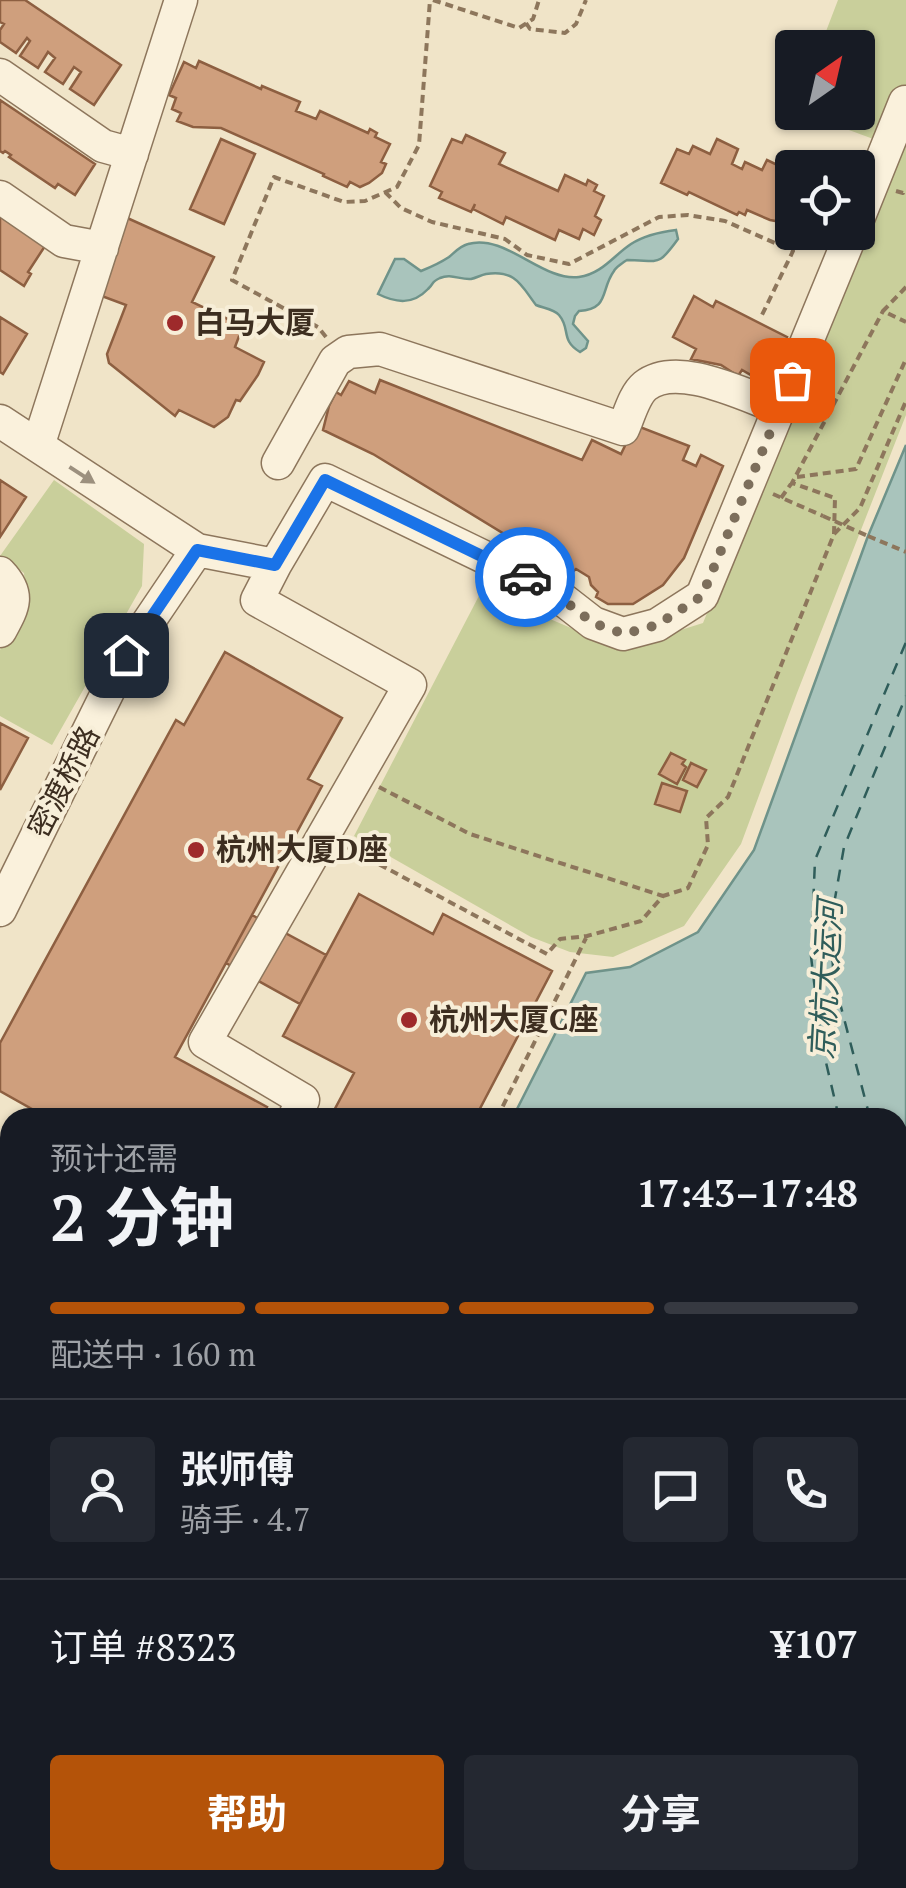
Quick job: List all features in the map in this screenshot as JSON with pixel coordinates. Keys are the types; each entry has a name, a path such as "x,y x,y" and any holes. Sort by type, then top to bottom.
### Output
{"street":[{"path":"38,446 182,0"},
{"path":"0,75 103,146 132,154"},
{"path":"875,177 905,102"},
{"path":"0,197 64,241 102,248"},
{"path":"299,1108 303,1100 204,1042 410,685 257,600 325,480 548,588 593,623 624,634 657,625 702,596 845,250"},
{"path":"278,463 319,386 335,361 348,352 380,349 623,428 642,388 662,376 688,375 781,408"},
{"path":"0,421 197,550 275,565"},
{"name":"密渡桥路","path":"5,888 126,655 197,550"},
{"path":"0,573 13,593 14,606 0,631"}],"path":[{"path":"341,357 318,328 232,280 274,177 344,202 365,201 397,188 420,144 432,0 519,28 532,20 539,0"},
{"path":"526,24 530,30 564,33 576,24 586,0"},
{"path":"385,192 400,208 432,222 505,239 528,255 569,264 659,217 688,215 725,221 793,251 761,317"},
{"path":"781,498 883,312 906,287"},
{"path":"883,312 906,322"},
{"path":"792,482 798,476 856,469 906,359"},
{"path":"834,534 860,508 906,401"},
{"path":"324,834 546,954 560,938 586,936 640,921 663,896 688,888 708,845 706,818 728,797 834,534 834,498 792,482"},
{"path":"749,484 906,552"},
{"path":"358,775 470,834 663,896"},
{"path":"502,1108 586,936"}],"green space":[{"path":"838,0 906,0 906,415 741,844 684,926 613,957 570,952 531,937 354,836 482,590 620,649 703,623 856,250 875,250 875,202 896,151 849,130 875,130 875,30 827,30"},
{"path":"54,480 144,544 142,586 52,745 0,716 0,650 26,603 24,573 0,556"}],"water":[{"path":"676,230 678,239 666,255 652,261 624,262 610,278 596,307 579,311 575,316 573,324 588,341 580,352 570,343 559,315 536,305 517,281 504,274 471,279 444,277 410,300 398,301 378,294 395,259 404,259 421,271 465,245 482,242 565,277 579,277 601,268 636,241"},
{"name":"京杭大运河","path":"906,445 906,1108 518,1108 586,973 630,967 698,932 754,850 868,536"}],"building":[{"path":"0,0 25,0 121,65 94,105 70,89 81,72 74,67 63,84 45,72 55,58 48,52 38,68 20,56 30,41 27,38 16,53 0,42 4,24 0,22"},
{"path":"199,61 300,102 296,111 316,119 320,111 368,133 370,129 377,133 375,137 390,144 381,162 386,164 382,173 360,187 350,182 347,187 221,128 193,127 177,121 181,113 172,109 176,98 169,95 184,62 196,68"},
{"path":"0,100 95,164 75,195 58,184 55,188 0,151"},
{"path":"466,135 505,153 499,164 558,191 565,175 586,185 588,180 597,185 594,191 604,196 595,216 601,220 594,235 583,229 579,239 559,230 555,240 506,217 503,224 473,209 475,204 471,212 439,198 442,192 430,186 452,139 462,143"},
{"path":"221,139 255,154 224,224 190,209"},
{"path":"717,139 738,149 732,164 742,169 745,162 762,170 767,160 775,164 775,221 747,210 745,215 737,215 661,183 677,149 689,154 693,146 710,154"},
{"path":"0,216 45,246 24,286 0,270"},
{"name":"白马大厦","path":"125,217 214,257 192,302 232,321 230,325 241,331 235,347 264,362 228,417 214,427 179,410 175,416 109,363 107,354 126,305 99,295"},
{"path":"694,296 713,307 716,301 787,337 770,370 760,372 756,378 742,370 738,376 721,365 691,359 696,349 673,337"},
{"path":"0,317 27,334 3,374 0,372"},
{"path":"380,380 582,460 592,440 621,454 635,425 689,446 683,460 696,466 701,455 723,466 684,558 663,585 633,604 608,604 596,597 598,592 589,577 576,569 570,574 373,454 323,430 336,392 341,395 349,381 375,393"},
{"path":"0,480 26,497 0,537"},
{"name":"杭州大厦D座","path":"225,652 342,718 308,779 322,786 175,1057 267,1107 30,1108 0,1091 0,1043 176,720 184,725"},
{"path":"0,723 28,738 0,790"},
{"path":"671,753 685,760 682,764 686,767 677,784 659,774"},
{"path":"691,763 706,770 697,787 683,780"},
{"path":"662,783 687,791 680,812 655,804"},
{"name":"杭州大厦C座","path":"359,894 433,934 443,914 552,971 480,1108 335,1108 354,1073 283,1036"},
{"path":"252,915 326,955 300,1004 226,963"}],"ferry route":[{"path":"837,1108 821,1041 811,956 815,860 906,642"},
{"path":"867,1108 834,980 830,927 844,847 906,696"}],"way so far":[{"path":"525,577 548,588 593,623 624,634 657,625 702,596 792,380"}],"place":[{"name":"白马大厦","path":"175,323"},
{"name":"杭州大厦D座","path":"196,850"},
{"name":"杭州大厦C座","path":"409,1020"}],"route":[{"path":"126,655 197,550 275,565 325,480 525,577"}]}
